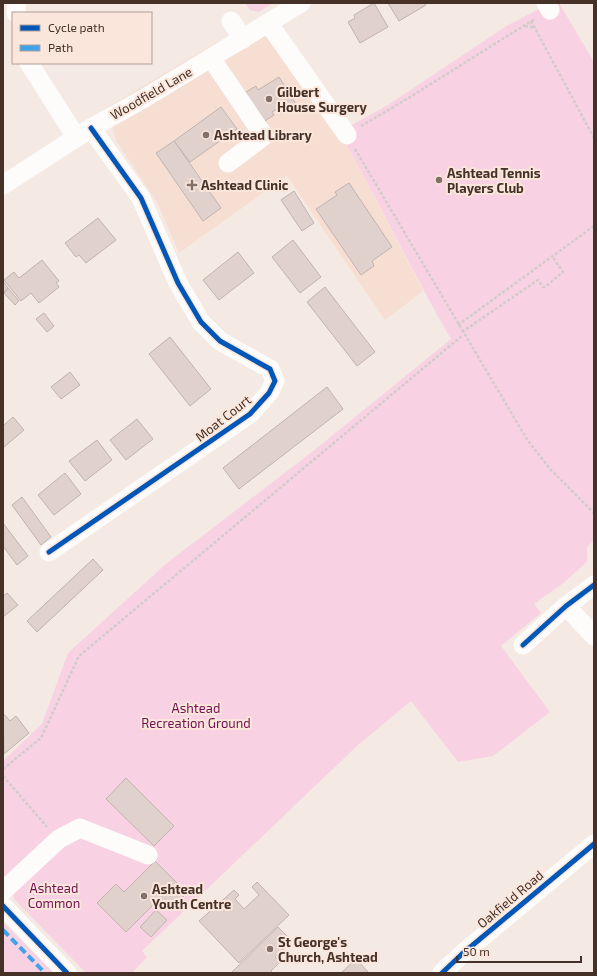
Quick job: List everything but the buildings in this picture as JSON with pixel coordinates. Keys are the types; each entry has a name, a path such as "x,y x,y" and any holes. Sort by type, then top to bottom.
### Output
{"street":[{"name":"Woodfield Lane","path":"3,185 83,133 269,24 301,3"},
{"path":"231,21 243,39"},
{"path":"269,24 347,135"},
{"path":"211,58 264,136 228,163"},
{"path":"30,64 83,133"},
{"name":"Moat Court","path":"49,552 250,414 269,393 275,381 270,369 220,341 201,322 178,283 141,198 83,133"},
{"path":"523,645 566,606 594,585"},
{"path":"566,606 594,636"},
{"path":"3,891 59,839 80,828 148,855"},
{"name":"Oakfield Road","path":"442,973 462,954 594,844"},
{"path":"3,906 67,973"}],"path":[{"path":"548,6 524,26 411,98 347,135 463,334 528,441 551,470 594,513"},
{"path":"531,21 594,138"},
{"path":"524,26 535,28"},
{"path":"458,325 594,226"},
{"path":"3,769 41,738 79,656 463,334 538,280 543,287 545,287 563,272 552,256"},
{"path":"3,776 59,839"}],"shaded area":[{"path":"258,23 339,132 359,167 423,291 385,320 287,176 179,253 158,204 117,142 106,108 219,41 232,38"}],"green space":[{"path":"245,3 273,3 259,12 250,10"},
{"name":"Ashtead Recreation Ground","path":"551,3 559,3 594,62 594,540 587,547 587,562 562,584 534,604 541,613 501,646 550,712 493,756 458,762 411,701 358,745 142,951 147,957 132,973 86,973 15,900 12,891 3,882 3,761 42,724 68,653 167,563 312,452 451,339 422,288 368,183 339,132 388,105 508,25"},
{"name":"Ashtead Common","path":"3,922 54,973 3,973"}],"marked path":[{"path":"3,930 45,973"}],"cycle path":[{"path":"49,552 250,414 269,393 275,381 270,369 220,341 201,322 178,283 141,198 91,128"},
{"path":"523,645 566,606 594,585"},
{"path":"442,973 462,954 594,844"},
{"path":"3,906 67,973"}],"place":[{"name":"Gilbert House Surgery","path":"269,99"},
{"name":"Ashtead Library","path":"206,135"},
{"name":"Ashtead Tennis Players Club","path":"439,180"},
{"name":"Ashtead Clinic","path":"192,185"},
{"name":"Ashtead Youth Centre","path":"144,896"},
{"name":"St George's Church, Ashtead","path":"270,949"}]}
